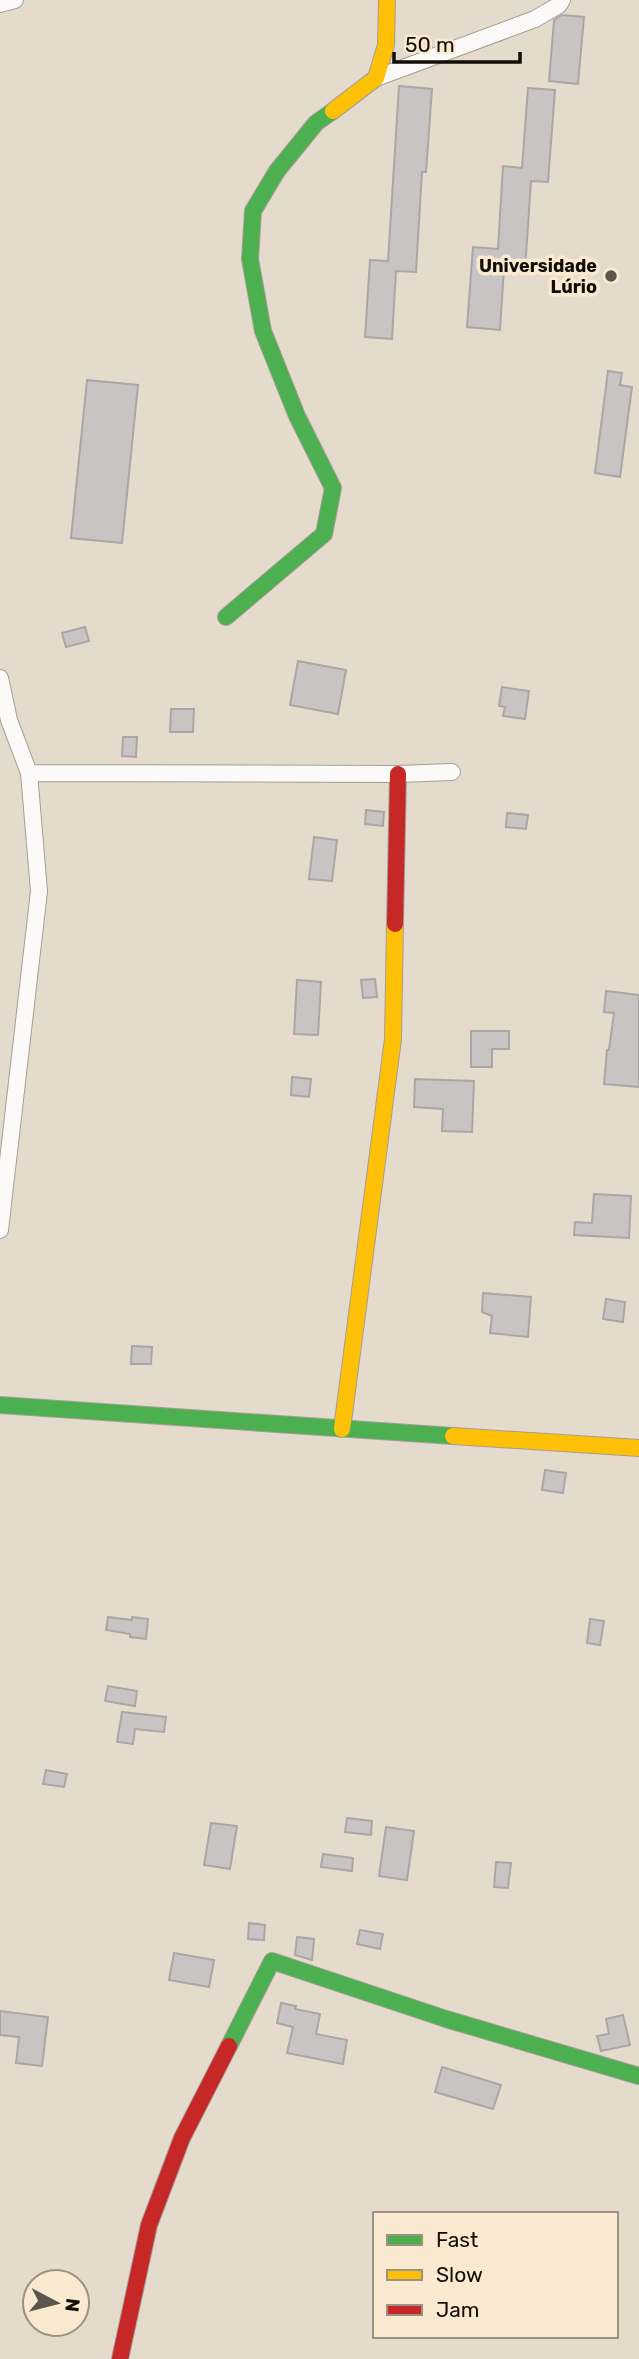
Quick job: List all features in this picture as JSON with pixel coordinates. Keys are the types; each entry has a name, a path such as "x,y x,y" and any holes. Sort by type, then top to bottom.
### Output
{"street":[{"path":"0,4 15,0"},
{"path":"376,78 386,45 387,0"},
{"path":"226,617 324,534 333,488 297,416 263,331 250,259 253,211 277,171 316,123 376,78 535,19 559,5 562,0"},
{"path":"0,678 9,720 29,773 39,891 0,1230"},
{"path":"29,773 452,772"},
{"path":"342,1429 393,1039 398,774"},
{"path":"0,1405 639,1448"},
{"path":"120,2359 149,2225 182,2138 272,1961 446,2019 639,2076"}],"building":[{"path":"562,15 584,17 578,84 549,81 554,20"},
{"path":"399,86 432,89 426,172 422,172 416,272 396,271 392,339 365,337 370,260 388,261"},
{"path":"528,88 555,90 548,182 531,181 525,270 504,268 500,330 467,327 473,247 498,249 503,166 522,168"},
{"path":"608,371 622,373 620,385 632,387 620,477 595,473"},
{"path":"87,380 138,385 122,543 71,538"},
{"path":"85,627 89,641 66,647 62,633"},
{"path":"298,661 346,670 338,714 290,705"},
{"path":"502,687 529,691 525,719 503,716 505,707 499,706"},
{"path":"171,709 194,709 193,732 170,732"},
{"path":"123,737 137,737 136,757 122,756"},
{"path":"366,810 384,812 383,826 365,824"},
{"path":"507,813 528,815 526,829 506,827"},
{"path":"314,837 337,840 332,881 309,879"},
{"path":"375,979 377,997 363,998 361,980"},
{"path":"297,980 321,982 318,1035 294,1034"},
{"path":"606,991 639,995 639,1087 604,1084 614,1013 604,1012"},
{"path":"471,1031 509,1031 509,1049 492,1049 492,1067 471,1067"},
{"path":"292,1077 311,1079 309,1097 291,1095"},
{"path":"415,1079 474,1081 472,1132 442,1131 443,1109 414,1107"},
{"path":"594,1194 631,1196 629,1238 574,1235 575,1222 592,1223"},
{"path":"483,1293 531,1297 528,1337 490,1333 492,1316 482,1312"},
{"path":"606,1299 625,1302 623,1322 603,1319"},
{"path":"132,1346 152,1347 151,1364 131,1364"},
{"path":"545,1470 566,1473 563,1493 542,1490"},
{"path":"108,1617 148,1619 146,1639 106,1630"},
{"path":"590,1619 604,1621 600,1645 587,1643"},
{"path":"108,1686 137,1691 135,1706 105,1701"},
{"path":"122,1712 166,1717 164,1732 135,1729 133,1744 117,1742"},
{"path":"46,1770 67,1774 64,1787 43,1784"},
{"path":"347,1818 372,1821 371,1835 345,1832"},
{"path":"211,1823 237,1826 230,1869 204,1865"},
{"path":"386,1827 414,1831 407,1880 379,1876"},
{"path":"323,1854 353,1858 352,1871 321,1867"},
{"path":"496,1862 511,1863 508,1888 494,1887"},
{"path":"249,1923 265,1925 264,1940 248,1939"},
{"path":"360,1930 383,1934 380,1949 357,1944"},
{"path":"297,1937 314,1939 312,1960 295,1955"},
{"path":"174,1953 214,1960 209,1987 169,1980"},
{"path":"281,2003 320,2014 316,2034 347,2040 343,2064 287,2053 293,2027 277,2023"},
{"path":"0,2011 48,2017 42,2066 16,2063 19,2037 0,2035"},
{"path":"623,2015 630,2045 601,2051 597,2036 609,2034 606,2019"},
{"path":"442,2067 501,2085 493,2109 435,2092"}],"traffic: fast":[{"path":"226,617 324,534 333,488 297,416 263,331 250,259 253,211 277,171 316,123 333,111"},
{"path":"0,1405 453,1436"},
{"path":"229,2046 272,1961 446,2019 639,2076"}],"traffic: slow":[{"path":"333,111 376,78 386,45 387,0"},
{"path":"342,1429 393,1039 395,924"},
{"path":"453,1436 639,1448"}],"traffic: jam":[{"path":"395,924 398,774"},
{"path":"120,2359 149,2225 182,2138 229,2046"}],"place":[{"name":"Universidade Lúrio","path":"611,276"}]}
